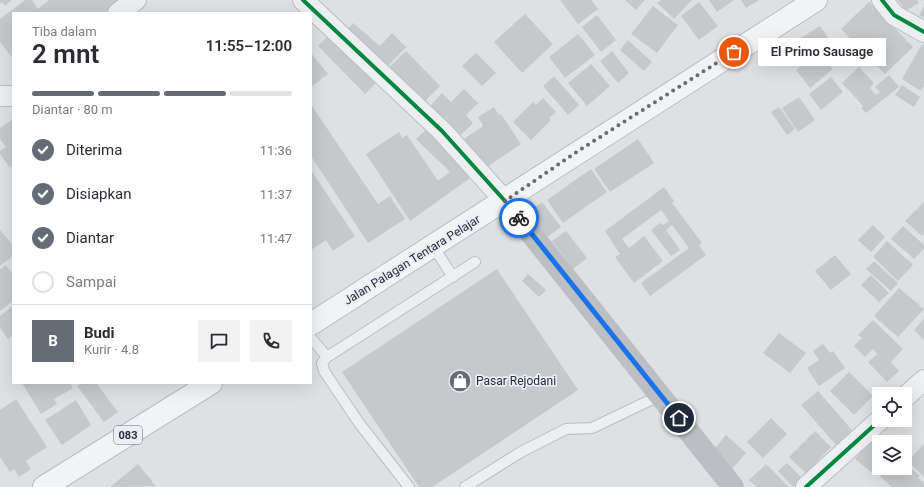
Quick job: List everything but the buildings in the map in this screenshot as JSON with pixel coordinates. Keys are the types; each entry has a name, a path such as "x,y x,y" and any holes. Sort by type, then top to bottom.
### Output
{"main road":[{"name":"Jalan Palagan Tentara Pelajar","path":"312,323 505,201 578,151 816,0"},
{"path":"505,201 733,487"},
{"name":"083","path":"44,487 208,384"}],"street":[{"path":"119,12 136,0"},
{"path":"303,0 442,131 505,201"},
{"path":"882,0 894,14 924,32"},
{"path":"0,96 12,96"},
{"path":"912,391 924,380"},
{"path":"806,487 872,427"}],"lane":[{"path":"433,246 453,277"},
{"path":"409,487 359,423 324,371 322,363 327,358 475,262"},
{"path":"312,339 327,358"},
{"path":"465,487 521,452 566,429 592,428 661,395"}],"cycle path":[{"path":"303,0 442,131 505,201"},
{"path":"882,0 894,15 924,32"},
{"path":"806,487 872,427"}],"way so far":[{"path":"519,218 505,201 578,151 734,52"}],"place":[{"name":"El Primo Sausage","path":"734,52"},
{"name":"Pasar Rejodani","path":"460,381"}],"route":[{"path":"519,218 679,418"}]}
